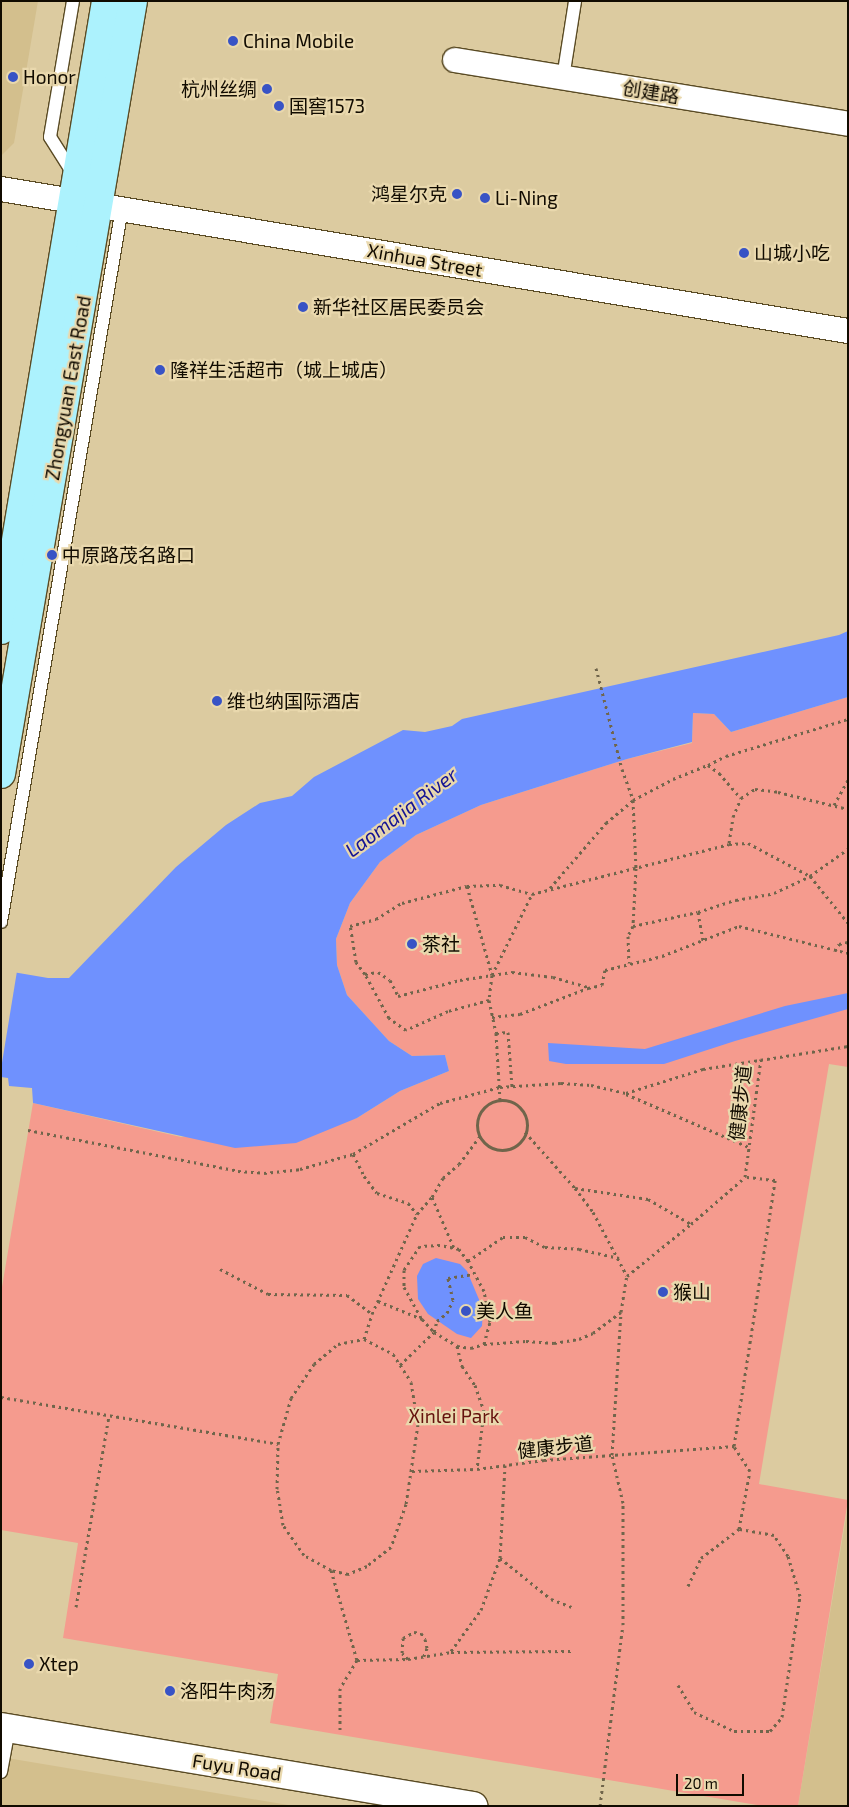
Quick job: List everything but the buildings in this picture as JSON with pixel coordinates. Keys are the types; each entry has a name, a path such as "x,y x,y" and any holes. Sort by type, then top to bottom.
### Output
{"main road":[{"name":"Zhongyuan East Road","path":"1,630 106,1"},
{"name":"Zhongyuan East Road","path":"1,774 111,206 133,1"}],"street":[{"name":"创建路","path":"455,60 848,124"},
{"name":"Xinhua Street","path":"1,189 74,190 111,206 848,332"},
{"name":"Fuyu Road","path":"5,1728 443,1803 473,1806"}],"lane":[{"path":"73,1 50,137 74,190"},
{"path":"562,78 575,1"},
{"path":"1,922 111,206"},
{"path":"1,1772 5,1728"}],"path":[{"path":"596,668 622,770 633,800 636,868 633,926 628,936 629,962"},
{"path":"549,888 606,823 633,800 673,779 726,756 848,719"},
{"path":"708,765 719,773 741,798"},
{"path":"834,805 848,780"},
{"path":"729,844 733,817 741,798 755,789 848,809"},
{"path":"489,1000 448,1011 406,1030 388,1018 365,974 356,962 350,926 376,919 402,903 467,886 500,886 532,894 549,888 729,844 748,843 810,876 848,923"},
{"path":"633,926 698,912 736,900 774,893 810,876 848,849"},
{"path":"467,886 492,975"},
{"path":"500,1100 496,1033 489,1000 492,975 532,894"},
{"path":"698,912 703,941"},
{"path":"492,1016 520,1014 588,988 602,986 605,970 629,962 662,956 739,926 848,953"},
{"path":"835,951 839,944 848,942"},
{"path":"365,974 378,972 390,980 398,996 460,980 512,972 553,977 588,988"},
{"path":"496,1033 508,1032 512,1087"},
{"path":"761,1059 848,1046"},
{"name":"健康步道","path":"626,1094 703,1069 761,1059 745,1177"},
{"path":"28,1130 212,1167 264,1173 300,1169 353,1154 440,1103 500,1087 538,1083 561,1083 591,1085 626,1094 748,1148"},
{"path":"526,1132 516,1146 500,1150 491,1148 480,1136 478,1120 480,1112 492,1102 500,1100 508,1101 521,1110 525,1116 526,1132 575,1188 593,1212 627,1276 745,1177 775,1180 734,1446 750,1471 739,1529 701,1558 688,1586"},
{"path":"364,1339 372,1314 417,1214 432,1197 443,1178 459,1164 480,1136"},
{"path":"353,1154 364,1176 378,1193 408,1203 417,1214"},
{"path":"575,1188 648,1199 691,1224"},
{"path":"432,1197 454,1248"},
{"path":"468,1261 503,1237 525,1237 545,1247 579,1248 619,1258"},
{"path":"484,1344 490,1322 484,1291 468,1261 458,1249 440,1246 420,1246 404,1270 404,1287 422,1319 434,1332 456,1346 471,1348 484,1344 526,1341 554,1343 579,1339 593,1333 621,1312"},
{"path":"220,1269 268,1294 347,1295 372,1314"},
{"path":"400,1365 434,1332 437,1320 447,1313 454,1300 448,1278 474,1274"},
{"name":"健康步道","path":"412,1471 477,1469 612,1455 621,1312 627,1276"},
{"path":"378,1301 422,1319"},
{"path":"364,1339 393,1354 400,1365 410,1382 418,1424 406,1504 391,1547 367,1566 348,1574 332,1570 304,1555 283,1525 277,1489 278,1444 291,1398 314,1364 338,1344 364,1339"},
{"path":"456,1346 462,1366 475,1386 484,1410 477,1469"},
{"path":"1,1397 278,1444"},
{"path":"76,1606 108,1415"},
{"path":"600,1806 623,1625 623,1503 612,1455 734,1446"},
{"path":"451,1652 481,1610 500,1558 505,1465"},
{"path":"678,1685 694,1712 734,1731 770,1731 782,1717 800,1596 788,1556 774,1536 739,1529"},
{"path":"500,1558 552,1599 572,1607"},
{"path":"332,1570 356,1660 340,1688 340,1733"},
{"path":"408,1659 402,1653 403,1638 414,1632 420,1633 426,1639 428,1648 424,1656"},
{"path":"356,1660 408,1659 451,1652 571,1651"}],"shaded area":[{"path":"1,1 38,1 14,143 1,156"},
{"path":"848,1505 848,1806 798,1806"},
{"path":"1,1757 294,1806 1,1806"}],"green space":[{"name":"Xinlei Park","path":"848,697 848,1067 829,1064 759,1484 848,1500 798,1806 763,1806 270,1723 278,1674 63,1638 78,1543 1,1530 1,1293 33,1103 181,1137 357,1118 400,1091 449,1071 445,1055 412,1056 389,1041 347,995 337,965 336,939 350,903 380,862 416,835 481,805 627,759 692,743 693,713 714,714 731,732"}],"water":[{"name":"Laomajia River","path":"848,631 848,697 731,732 714,714 693,713 692,742 627,759 481,805 416,835 380,862 350,903 336,939 337,965 347,995 389,1041 412,1056 445,1055 449,1071 400,1091 357,1118 296,1143 235,1148 33,1103 32,1088 9,1086 8,1078 1,1077 1,970 48,978 69,978 176,867 226,825 260,803 292,796 314,777 403,730 425,732 452,726 462,719 839,635"},
{"path":"848,993 848,1009 735,1041 664,1064 566,1064 549,1061 548,1043 645,1049 785,1006"},
{"path":"436,1258 460,1264 467,1271 483,1309 482,1326 471,1338 457,1334 428,1314 418,1299 417,1276 423,1264"}],"pier":[{"path":"1,968 17,971 1,1069"}],"place":[{"name":"China Mobile","path":"233,41"},
{"name":"Honor","path":"13,77"},
{"name":"杭州丝绸","path":"267,89"},
{"name":"国窖1573","path":"279,106"},
{"name":"鸿星尔克","path":"457,194"},
{"name":"Li-Ning","path":"485,198"},
{"name":"山城小吃","path":"744,253"},
{"name":"新华社区居民委员会","path":"303,307"},
{"name":"隆祥生活超市（城上城店）","path":"160,370"},
{"name":"中原路茂名路口","path":"52,555"},
{"name":"维也纳国际酒店","path":"217,701"},
{"name":"茶社","path":"412,944"},
{"name":"猴山","path":"663,1292"},
{"name":"美人鱼","path":"466,1311"},
{"name":"Xtep","path":"29,1664"},
{"name":"洛阳牛肉汤","path":"170,1691"}]}
